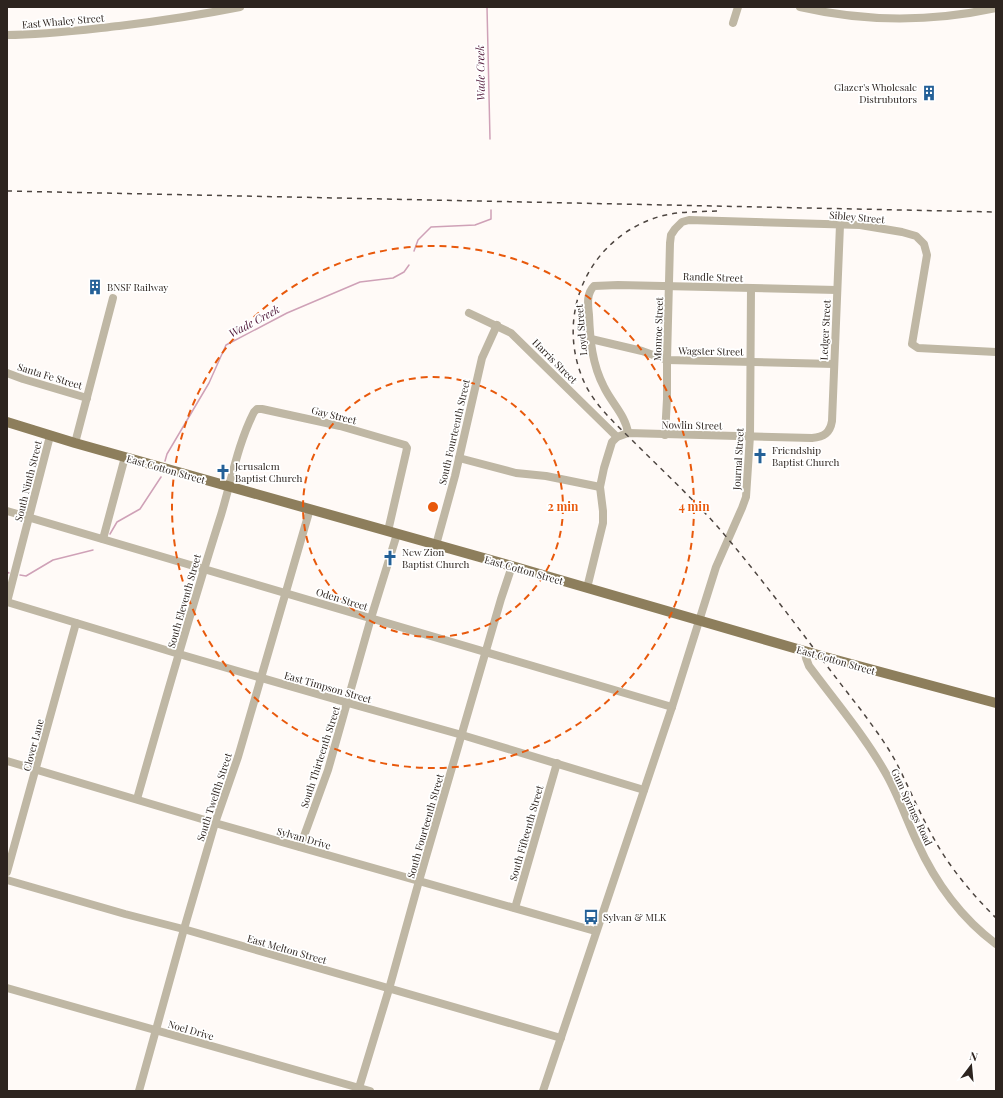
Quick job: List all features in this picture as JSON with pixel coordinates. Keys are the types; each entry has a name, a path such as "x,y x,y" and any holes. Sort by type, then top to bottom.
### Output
{"main road":[{"name":"East Cotton Street","path":"7,422 125,458 512,566 805,651 996,703"}],"street":[{"name":"East Whaley Street","path":"7,34 48,34 88,30 169,20 239,7"},
{"path":"733,23 738,7"},
{"path":"800,7 845,15 899,19 943,17 996,8"},
{"name":"Sibley Street","path":"677,226 686,221 692,220 870,226 906,232 919,238 924,244 927,252 927,260 912,342 914,346 918,348 996,352"},
{"name":"Ledger Street","path":"826,434 830,430 832,421 840,225"},
{"name":"Monroe Street","path":"665,435 670,240 677,226"},
{"name":"Randle Street","path":"591,289 594,286 599,285 837,290"},
{"name":"Journal Street","path":"543,1091 595,931 672,707 718,563 746,497 750,436 752,288"},
{"name":"Loyd Street","path":"591,289 588,298 590,338 594,361 603,385 623,419 628,433"},
{"path":"75,443 113,298"},
{"name":"Harris Street","path":"469,313 511,333 617,438"},
{"name":"South Fourteenth Street","path":"436,545 459,458 482,358 496,325"},
{"name":"Wagster Street","path":"590,338 642,351 667,360 834,364"},
{"name":"Santa Fe Street","path":"7,373 87,398"},
{"name":"Gay Street","path":"256,410 262,409 340,426 401,443 406,446"},
{"name":"South Eleventh Street","path":"137,799 204,569 230,487 241,444 252,415 256,410"},
{"path":"587,588 603,523 600,487 611,445 617,438 628,433"},
{"name":"Nowlin Street","path":"628,433 812,438 820,437 826,434"},
{"name":"South Ninth Street","path":"7,602 50,436"},
{"name":"South Thirteenth Street","path":"300,847 325,777 348,703 371,618 393,533 406,446"},
{"path":"103,539 125,458"},
{"path":"459,458 516,473 546,476 600,487"},
{"name":"South Twelfth Street","path":"139,1091 215,823 238,757 262,678 310,509"},
{"name":"Oden Street","path":"7,511 672,707"},
{"name":"South Fourteenth Street","path":"358,1089 389,989 419,881 512,566"},
{"name":"East Timpson Street","path":"7,602 179,654 462,734 644,790"},
{"name":"Clover Lane","path":"7,872 76,623"},
{"name":"Gum Springs Road","path":"805,651 809,666 874,754 885,772 895,790 924,857 941,886 966,917 996,944"},
{"name":"Sylvan Drive","path":"7,761 215,823 595,931"},
{"name":"South Fifteenth Street","path":"515,908 557,763"},
{"name":"East Melton Street","path":"7,880 125,914 184,929 561,1038"},
{"name":"Noel Drive","path":"7,988 358,1089 370,1091"}],"waterway":[{"name":"Wade Creek","path":"487,7 490,139"},
{"name":"Wade Creek","path":"414,251 418,240 431,227 475,225 491,219 491,210"},
{"name":"Wade Creek","path":"165,461 167,454 209,383 226,345 287,313 360,282 393,278 404,272 409,265"},
{"name":"Wade Creek","path":"110,534 117,522 140,509 161,477"},
{"name":"Wade Creek","path":"20,575 26,576 53,560 93,550"}],"railway":[{"path":"7,191 996,212"},
{"path":"717,211 676,213 652,219 628,231 608,246 593,266 582,288 575,311 573,336 577,361 586,386 596,402 609,417 687,494 717,526 772,594 881,737 894,759 941,852 966,885 996,918"}],"place":[{"name":"Glazer's Wholesale Distrubutors","path":"929,93"},
{"name":"BNSF Railway","path":"95,287"},
{"name":"Friendship Baptist Church","path":"760,456"},
{"name":"Jerusalem Baptist Church","path":"223,472"},
{"name":"New Zion Baptist Church","path":"390,558"},
{"name":"Sylvan & MLK","path":"591,917"}]}
